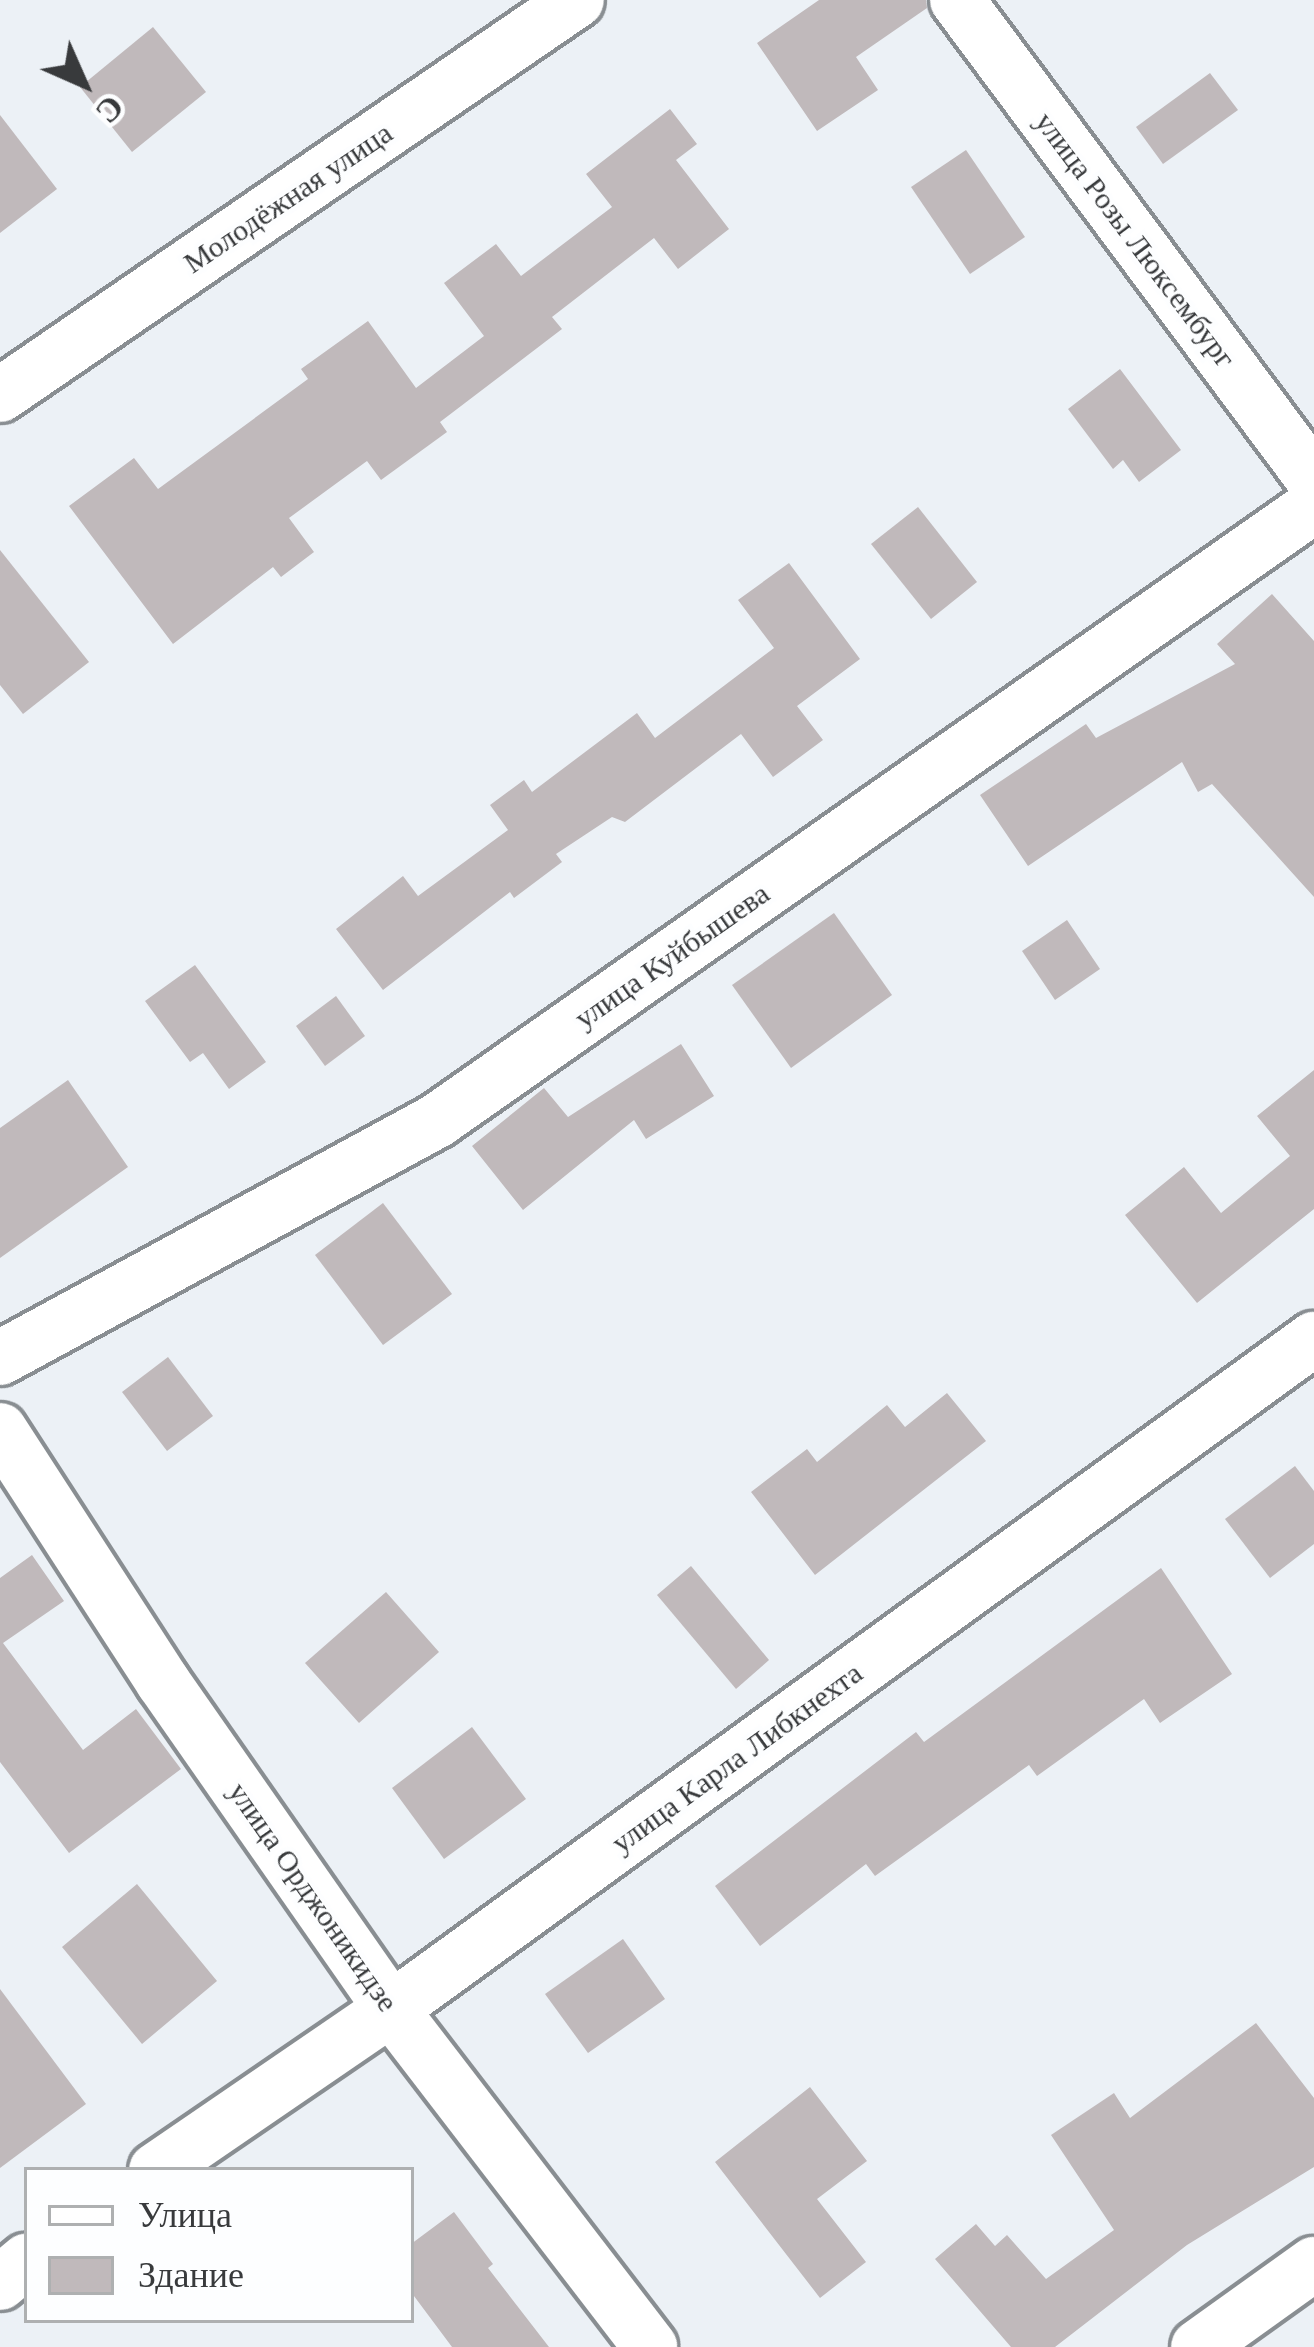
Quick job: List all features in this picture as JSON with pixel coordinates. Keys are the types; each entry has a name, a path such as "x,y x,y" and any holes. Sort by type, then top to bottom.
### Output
{"street":[{"name":"Молодёжная улица","path":"0,395 577,0"},
{"name":"улица Розы Люксембург","path":"957,0 1314,480"},
{"name":"улица Куйбышева","path":"0,1358 438,1120 1314,506"},
{"name":"улица Карла Либкнехта","path":"160,2167 391,2009 1314,1339"},
{"name":"улица Орджоникидзе","path":"0,1430 163,1682 391,2009 650,2347"},
{"path":"0,2283 24,2263"},
{"path":"1198,2347 1314,2264"}],"building":[{"path":"819,0 926,0 927,8 856,57 878,90 817,131 757,43"},
{"path":"153,27 206,92 132,152 80,87"},
{"path":"1210,73 1238,110 1163,164 1136,127"},
{"path":"670,109 697,144 676,160 729,229 678,269 654,238 552,317 562,329 440,422 447,432 381,480 367,461 289,518 314,552 281,577 273,567 173,644 69,506 134,458 158,489 308,379 301,369 368,321 416,388 484,336 444,283 496,244 521,276 612,207 586,174"},
{"path":"0,115 57,189 0,233"},
{"path":"966,150 1025,237 970,274 911,187"},
{"path":"1120,369 1181,450 1139,482 1123,460 1113,469 1068,409"},
{"path":"918,507 977,582 931,619 871,544"},
{"path":"0,550 89,662 23,714 0,685"},
{"path":"789,563 860,659 797,706 823,740 773,777 741,734 625,822 612,817 556,854 562,862 514,898 510,892 383,990 336,929 403,876 418,896 508,830 490,805 524,780 532,792 637,713 655,738 774,648 738,600"},
{"path":"1272,594 1314,641 1314,897 1212,784 1198,792 1182,762 1028,866 980,795 1086,724 1096,738 1235,664 1217,644"},
{"path":"834,913 892,995 791,1068 732,985"},
{"path":"1067,920 1100,969 1055,1000 1022,951"},
{"path":"195,965 266,1062 229,1089 203,1053 190,1062 145,1001"},
{"path":"336,996 365,1036 325,1066 296,1026"},
{"path":"681,1044 714,1096 646,1139 634,1120 523,1210 472,1146 544,1088 568,1117"},
{"path":"1314,1070 1314,1209 1197,1303 1125,1215 1184,1167 1221,1213 1290,1156 1257,1116"},
{"path":"68,1080 128,1167 0,1258 0,1128"},
{"path":"383,1203 452,1294 383,1345 315,1255"},
{"path":"168,1357 213,1416 167,1451 122,1392"},
{"path":"947,1393 986,1441 815,1575 751,1492 807,1449 817,1462 887,1405 905,1427"},
{"path":"1295,1466 1314,1491 1314,1544 1270,1578 1225,1519"},
{"path":"32,1555 64,1601 3,1643 83,1750 136,1709 181,1769 69,1853 0,1762 0,1578"},
{"path":"691,1566 769,1660 736,1689 657,1595"},
{"path":"1161,1568 1232,1674 1160,1723 1144,1699 1037,1776 1029,1765 875,1876 866,1864 760,1946 715,1886 916,1732 924,1742"},
{"path":"386,1592 439,1652 359,1723 305,1663"},
{"path":"472,1727 526,1799 444,1859 392,1788"},
{"path":"137,1884 217,1981 142,2044 62,1947"},
{"path":"623,1939 665,1999 588,2053 545,1994"},
{"path":"0,1989 86,2104 0,2168"},
{"path":"1256,2023 1314,2098 1314,2167 1187,2245 1055,2347 1011,2347 935,2259 976,2224 995,2246 1007,2235 1046,2279 1114,2230 1051,2135 1114,2093 1130,2118"},
{"path":"810,2087 867,2161 817,2199 866,2262 820,2298 715,2162"},
{"path":"454,2212 493,2264 488,2268 549,2347 452,2347 414,2296 414,2242"}]}
